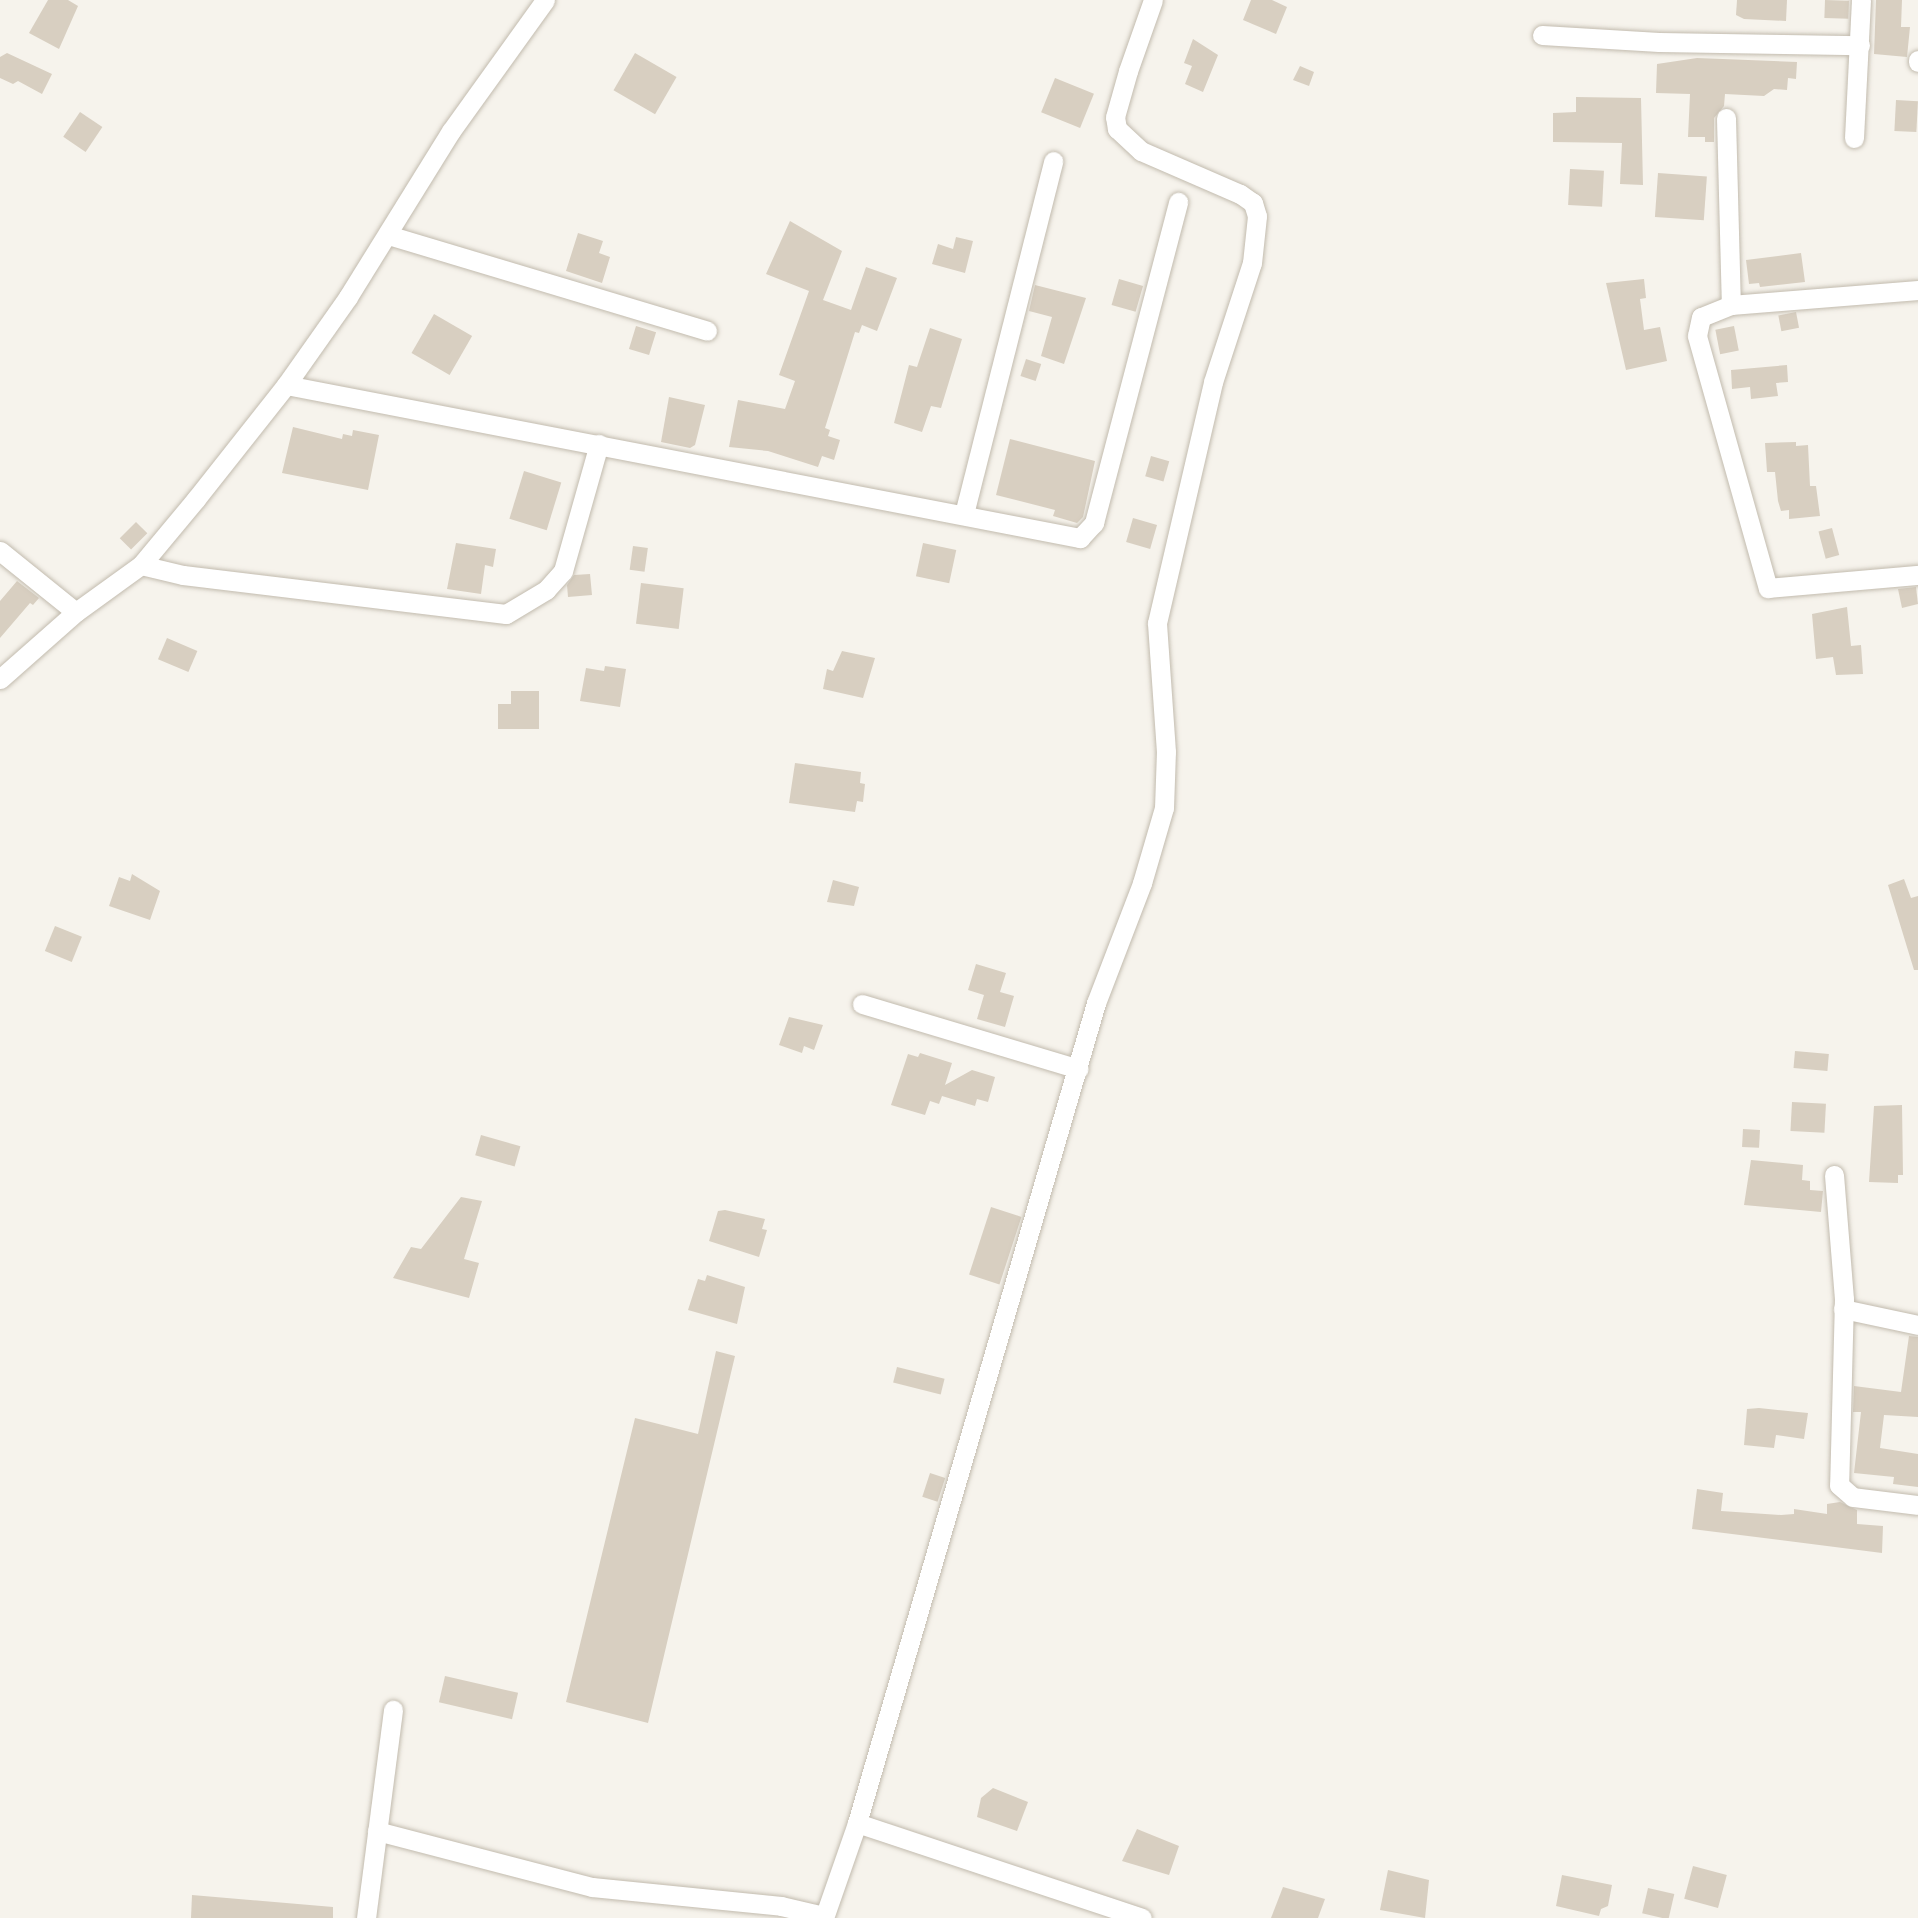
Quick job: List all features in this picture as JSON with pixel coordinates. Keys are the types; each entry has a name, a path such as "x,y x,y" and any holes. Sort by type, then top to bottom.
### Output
{"street":[{"path":"0,679 76,612 141,565 286,384 388,235 451,131 545,0"},
{"path":"377,1831 592,1887 756,1902 824,1917 857,1823 1078,1069 1164,808 1166,752 1157,623 1213,382 1257,240 1253,203 1141,151 1117,129 1115,117 1153,0"},
{"path":"1854,138 1861,0"},
{"path":"1542,35 1659,42 1860,45"},
{"path":"1726,118 1731,305"},
{"path":"964,514 1053,162"},
{"path":"286,384 964,514 1063,537 1080,538 1090,532 1178,202"},
{"path":"388,235 707,331"},
{"path":"1918,290 1731,305 1701,317 1697,336 1768,588 1918,575"},
{"path":"141,565 183,575 506,614 546,590 563,571 599,444"},
{"path":"0,551 76,612"},
{"path":"862,1004 1078,1069"},
{"path":"1834,1175 1843,1309 1839,1485 1853,1497 1918,1505"},
{"path":"1843,1309 1918,1325"},
{"path":"366,1918 393,1710"},
{"path":"857,1823 1142,1918"}],"building":[{"path":"48,0 68,0 78,6 59,49 29,33"},
{"path":"1251,0 1272,0 1287,7 1276,34 1243,20"},
{"path":"1737,0 1787,0 1786,21 1744,19 1736,15"},
{"path":"1825,0 1849,1 1848,19 1824,18"},
{"path":"1876,0 1902,0 1901,27 1910,27 1907,57 1874,54"},
{"path":"1193,39 1218,55 1203,92 1185,84 1192,66 1184,63"},
{"path":"7,53 52,74 42,94 18,81 13,84 0,78 0,57"},
{"path":"635,53 677,77 655,114 614,90"},
{"path":"1697,58 1797,62 1796,79 1788,78 1787,90 1774,89 1764,96 1725,94 1724,106 1714,118 1714,142 1705,142 1705,137 1688,137 1690,94 1656,93 1657,64"},
{"path":"1300,66 1314,72 1309,86 1293,80"},
{"path":"1055,78 1094,94 1080,128 1041,112"},
{"path":"1576,97 1641,98 1643,185 1620,184 1622,143 1553,142 1553,113 1576,112"},
{"path":"1896,100 1918,101 1916,132 1894,131"},
{"path":"80,112 102,127 86,152 63,137"},
{"path":"1570,169 1604,171 1602,207 1568,205"},
{"path":"1658,173 1707,176 1704,220 1655,217"},
{"path":"790,221 842,251 823,300 851,310 866,267 897,278 877,331 862,325 859,333 855,332 825,428 830,430 828,436 840,440 834,460 822,456 818,467 768,451 729,447 738,400 785,409 795,381 779,375 809,291 766,274"},
{"path":"578,233 603,241 599,253 610,257 602,283 566,271"},
{"path":"956,237 973,241 965,273 932,264 938,244 953,249"},
{"path":"1801,253 1805,282 1760,287 1759,283 1749,284 1746,260"},
{"path":"1119,279 1143,286 1136,312 1112,305"},
{"path":"1644,279 1646,298 1640,299 1644,330 1660,327 1667,361 1626,370 1606,283"},
{"path":"1035,285 1086,298 1064,364 1041,356 1052,317 1029,311"},
{"path":"1796,312 1799,328 1781,331 1778,315"},
{"path":"434,314 472,336 450,375 412,353"},
{"path":"636,326 656,332 649,355 629,349"},
{"path":"1734,326 1739,351 1720,354 1715,330"},
{"path":"930,328 962,339 941,408 931,406 922,432 894,423 909,365 917,367"},
{"path":"1026,359 1041,364 1036,381 1020,376"},
{"path":"1787,365 1788,382 1776,383 1778,396 1751,399 1750,387 1732,389 1731,370"},
{"path":"669,397 705,405 695,445 690,448 661,442"},
{"path":"293,427 342,439 343,434 352,436 353,430 379,435 368,490 282,473"},
{"path":"1010,439 1095,461 1083,517 1077,523 1053,516 1055,510 996,495"},
{"path":"1796,442 1796,446 1808,445 1810,486 1816,486 1820,516 1789,519 1789,510 1781,511 1778,501 1775,472 1767,472 1765,443"},
{"path":"1151,456 1169,461 1163,481 1145,476"},
{"path":"524,471 561,482 547,530 509,519"},
{"path":"1133,518 1157,525 1150,549 1126,542"},
{"path":"136,522 147,533 131,550 120,538"},
{"path":"1832,528 1839,555 1826,559 1818,532"},
{"path":"456,543 496,549 493,567 485,565 481,594 447,589"},
{"path":"923,543 956,550 949,583 916,576"},
{"path":"633,546 648,548 645,572 630,570"},
{"path":"590,574 592,595 568,597 567,585 574,575"},
{"path":"17,581 39,598 33,605 30,603 0,638 0,601"},
{"path":"641,583 684,588 679,629 636,624"},
{"path":"1916,587 1918,604 1902,608 1898,589"},
{"path":"1847,607 1851,646 1861,645 1863,674 1836,675 1833,657 1816,659 1812,614"},
{"path":"167,638 197,651 188,672 158,659"},
{"path":"842,651 875,658 863,698 823,689 827,669 833,671"},
{"path":"605,666 626,669 620,707 580,701 586,668 604,671"},
{"path":"511,691 539,691 539,729 498,729 498,704 511,704"},
{"path":"795,763 861,772 860,783 865,784 863,802 857,801 855,812 789,803"},
{"path":"132,874 160,891 150,920 109,906 119,877 130,881"},
{"path":"1904,879 1911,898 1918,896 1918,970 1914,970 1888,885"},
{"path":"833,880 859,887 854,906 827,902"},
{"path":"55,926 82,937 72,962 45,951"},
{"path":"976,964 1006,973 1000,992 1014,996 1005,1027 977,1019 984,995 968,990"},
{"path":"789,1017 823,1025 814,1050 804,1046 802,1053 779,1045"},
{"path":"1795,1051 1829,1054 1827,1071 1794,1068"},
{"path":"920,1053 952,1063 945,1085 972,1070 995,1077 988,1102 977,1099 975,1106 942,1096 939,1104 930,1101 925,1115 891,1105 908,1054 918,1057"},
{"path":"1792,1102 1826,1104 1824,1133 1790,1131"},
{"path":"1902,1105 1903,1175 1898,1175 1898,1183 1869,1182 1874,1106"},
{"path":"1743,1129 1760,1130 1759,1148 1742,1147"},
{"path":"481,1135 520,1146 515,1166 475,1155"},
{"path":"1751,1160 1803,1165 1802,1180 1810,1181 1810,1190 1823,1191 1821,1212 1744,1205"},
{"path":"461,1197 482,1201 464,1259 479,1263 469,1298 393,1278 411,1247 421,1249"},
{"path":"991,1207 1021,1217 999,1284 969,1275"},
{"path":"725,1210 765,1219 762,1229 767,1230 759,1257 709,1241 718,1211"},
{"path":"707,1275 745,1287 737,1324 688,1310 698,1279 705,1281"},
{"path":"1909,1336 1918,1337 1918,1417 1884,1415 1880,1448 1918,1454 1918,1487 1893,1484 1894,1477 1854,1473 1861,1412 1853,1412 1854,1386 1901,1392"},
{"path":"716,1351 735,1356 648,1723 566,1702 635,1418 698,1434"},
{"path":"897,1367 945,1379 941,1394 893,1383"},
{"path":"1747,1409 1808,1413 1804,1439 1776,1435 1774,1448 1744,1445"},
{"path":"930,1473 945,1478 937,1502 922,1497"},
{"path":"1697,1489 1723,1493 1721,1511 1781,1515 1794,1514 1794,1509 1827,1514 1827,1504 1840,1502 1857,1510 1857,1524 1883,1526 1882,1553 1692,1529"},
{"path":"445,1676 518,1693 512,1719 439,1702"},
{"path":"993,1788 1028,1802 1017,1831 977,1817 981,1798"},
{"path":"1137,1829 1179,1846 1169,1875 1122,1861"},
{"path":"1693,1866 1727,1875 1718,1908 1684,1899"},
{"path":"1388,1870 1429,1880 1425,1918 1380,1910"},
{"path":"1562,1875 1612,1885 1608,1906 1601,1909 1599,1916 1556,1906"},
{"path":"1283,1887 1325,1899 1318,1918 1271,1918"},
{"path":"1648,1888 1674,1894 1669,1918 1642,1913"},
{"path":"192,1895 333,1907 333,1918 191,1918"}]}
